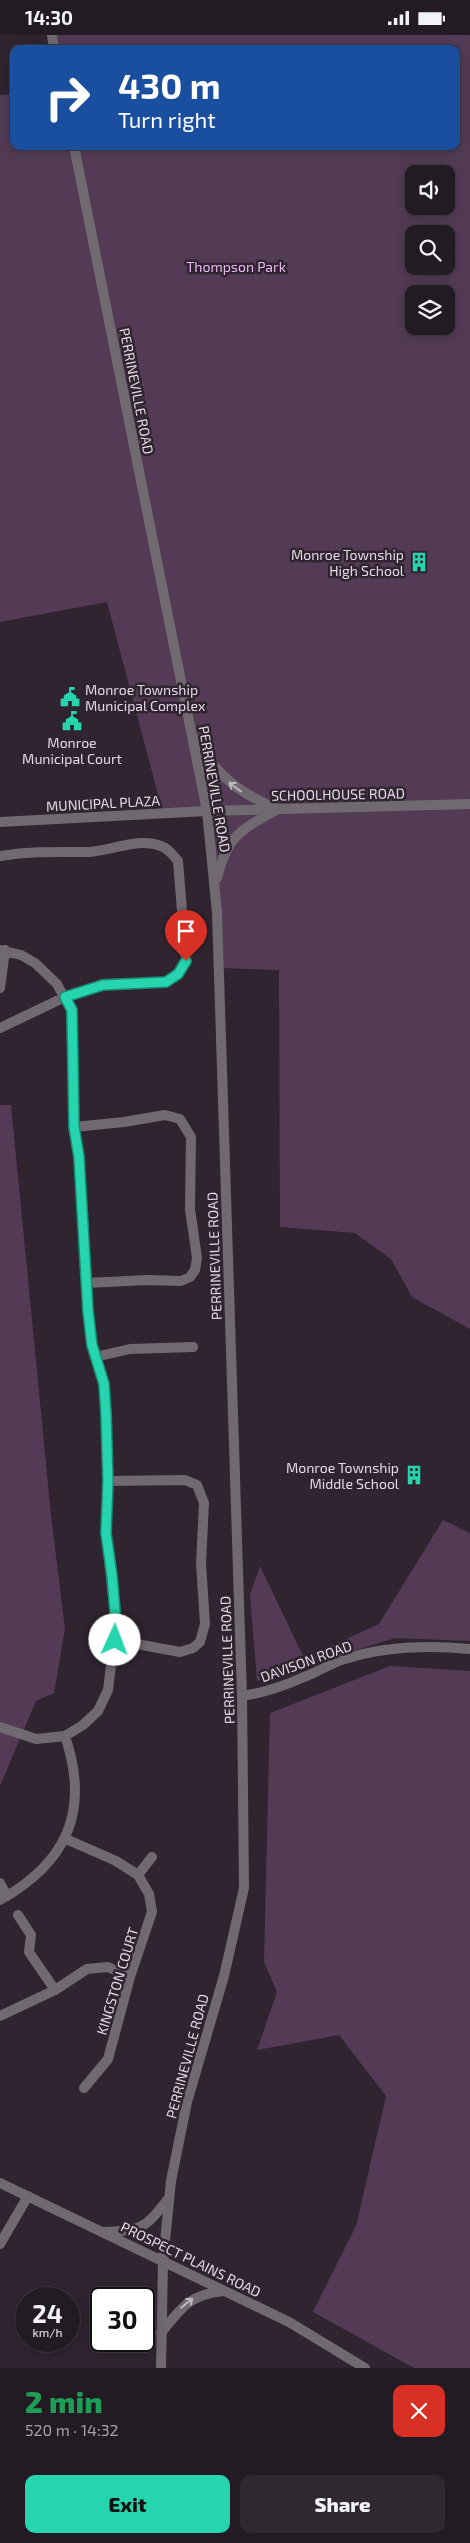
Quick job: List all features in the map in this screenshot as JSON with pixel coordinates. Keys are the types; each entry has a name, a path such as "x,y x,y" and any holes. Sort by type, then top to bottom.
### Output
{"street":[{"name":"PERRINEVILLE ROAD","path":"75,150 207,811 216,886 242,1696 244,1888 226,1967 187,2102 168,2198 163,2261 161,2368"},
{"path":"192,734 206,756 227,781 242,793 278,809"},
{"name":"SCHOOLHOUSE ROAD","path":"207,811 470,804"},
{"path":"216,886 222,859 232,841 244,827 278,809"},
{"name":"MUNICIPAL PLAZA","path":"0,822 207,811"},
{"path":"0,856 54,850 90,852 143,843 160,845 171,852 178,861 186,961 178,974 166,982 103,985 65,997 0,1028"},
{"path":"0,988 3,950 35,963 57,984 72,1010 74,1127 79,1157 91,1337 104,1384 108,1481 106,1533 116,1623 108,1690 98,1711 83,1725 65,1736 36,1739 0,1727"},
{"path":"74,1127 124,1122 166,1115 180,1119 191,1137 190,1209 197,1258 195,1270 190,1277 181,1281 148,1280 86,1283"},
{"path":"95,1357 130,1349 193,1347"},
{"path":"108,1481 185,1480 197,1485 204,1503 201,1563 205,1624 200,1642 193,1648 180,1651 115,1640"},
{"name":"DAVISON ROAD","path":"242,1696 258,1693 303,1678 345,1659 387,1649 447,1647 470,1649"},
{"path":"0,1883 4,1898 31,1881 48,1865 66,1839 73,1813 76,1787 73,1761 65,1736"},
{"path":"66,1839 116,1861 138,1875 152,1857"},
{"name":"KINGSTON COURT","path":"84,2089 108,2059 130,1977 152,1912 149,1895 138,1875"},
{"path":"18,1915 31,1935 29,1952 55,1990"},
{"path":"0,2016 55,1990 87,1969 108,1967 130,1977"},
{"name":"PROSPECT PLAINS ROAD","path":"0,2183 288,2322 366,2368"},
{"path":"0,2244 28,2196"},
{"path":"102,2232 140,2228 150,2222 168,2198"},
{"path":"161,2333 190,2299 205,2293 224,2291"}],"green space":[{"name":"Thompson Park","path":"51,35 470,35 470,1329 412,1297 391,1259 355,1233 280,1227 279,970 221,968 209,815 164,817 107,602 0,622 0,95 10,94 10,150 460,150 460,45 53,45"},
{"path":"0,1105 11,1105 51,1515 65,1629 54,1693 36,1701 0,1786"},
{"path":"443,1520 470,1533 470,1641 395,1638 257,1681 250,1595 260,1566 304,1658 379,1624"},
{"path":"390,1666 470,1671 470,2368 414,2368 313,2312 356,2226 386,2096 339,2035 257,2050 277,1992 264,1962 270,1713"}],"place":[{"name":"Monroe Township High School","path":"419,562"},
{"name":"Monroe Township Municipal Complex","path":"70,697"},
{"name":"Monroe Municipal Court","path":"72,721"},
{"name":"Monroe Township Middle School","path":"414,1475"}],"route":[{"path":"115,1640 116,1623 106,1533 108,1481 104,1384 92,1345 88,1311 79,1157 74,1127 72,1010 65,997 103,985 166,982 178,974 186,961"}]}
